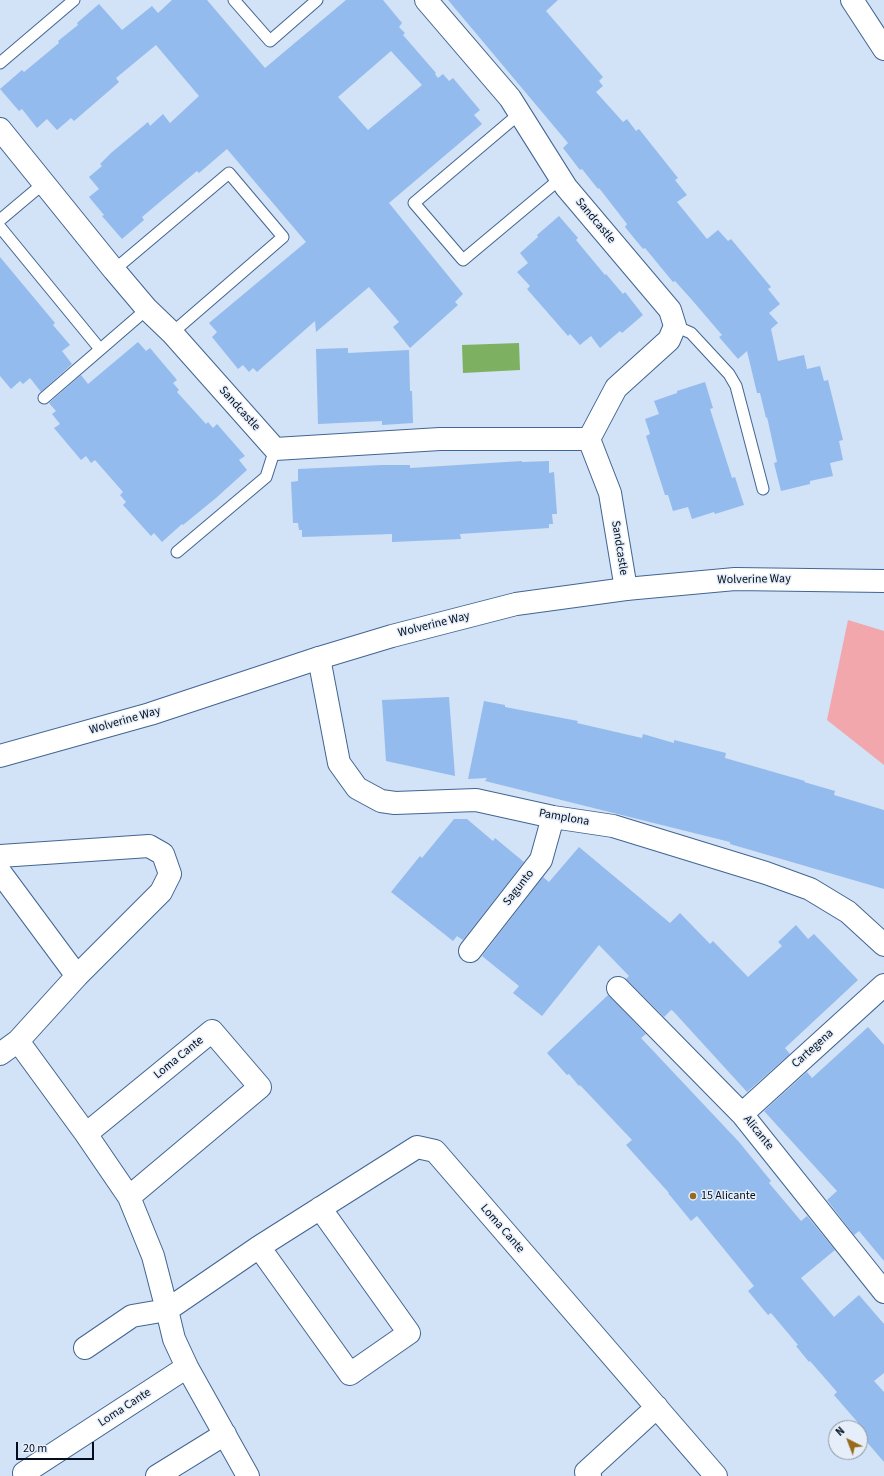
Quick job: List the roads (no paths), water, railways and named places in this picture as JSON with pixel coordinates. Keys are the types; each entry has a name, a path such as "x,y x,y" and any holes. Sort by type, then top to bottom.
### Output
{"street":[{"name":"Sandcastle","path":"426,0 510,98 566,187 670,310 675,326"},
{"path":"852,0 884,49"},
{"name":"Sandcastle","path":"0,129 147,309 172,333 275,449"},
{"path":"275,449 440,439 589,439 616,388 669,340 675,326"},
{"name":"Sandcastle","path":"589,439 610,493 626,589"},
{"name":"Wolverine Way","path":"0,756 150,714 319,658 392,636 516,604 626,589 735,579 884,581"},
{"name":"Pamplona","path":"319,658 339,763 358,788 381,801 395,803 476,800 553,817 613,826 766,873 810,889 848,912 884,945"},
{"name":"Sagunto","path":"470,951 541,860 553,817"},
{"path":"0,856 149,846 163,854 170,874 161,892 78,976 18,1041 0,1054"},
{"path":"0,872 78,976"},
{"name":"Cartegena","path":"742,1114 884,985"},
{"name":"Alicante","path":"618,988 742,1114 884,1292"},
{"name":"Loma Cante","path":"86,1134 212,1031 260,1087 129,1197"},
{"path":"18,1041 86,1134 129,1197 153,1256 174,1339 187,1367 248,1476"},
{"name":"Loma Cante","path":"85,1348 132,1316 167,1310 259,1247 417,1147 434,1151 657,1407 704,1472"},
{"path":"259,1247 350,1374 409,1333 320,1208"},
{"name":"Loma Cante","path":"26,1476 24,1473 187,1367"},
{"path":"590,1476 586,1472 657,1407"},
{"path":"157,1476 225,1434"}],"lane":[{"path":"0,63 74,0"},
{"path":"234,0 270,41 317,0"},
{"path":"519,114 414,203 463,260 561,178"},
{"path":"114,270 229,173 283,237 172,333"},
{"path":"0,220 44,183"},
{"path":"0,228 100,349"},
{"path":"44,398 147,309"},
{"path":"675,326 691,333 729,374 736,386 763,489"},
{"path":"177,552 266,478 275,449"}],"place":[{"name":"15 Alicante","path":"693,1196"}]}
